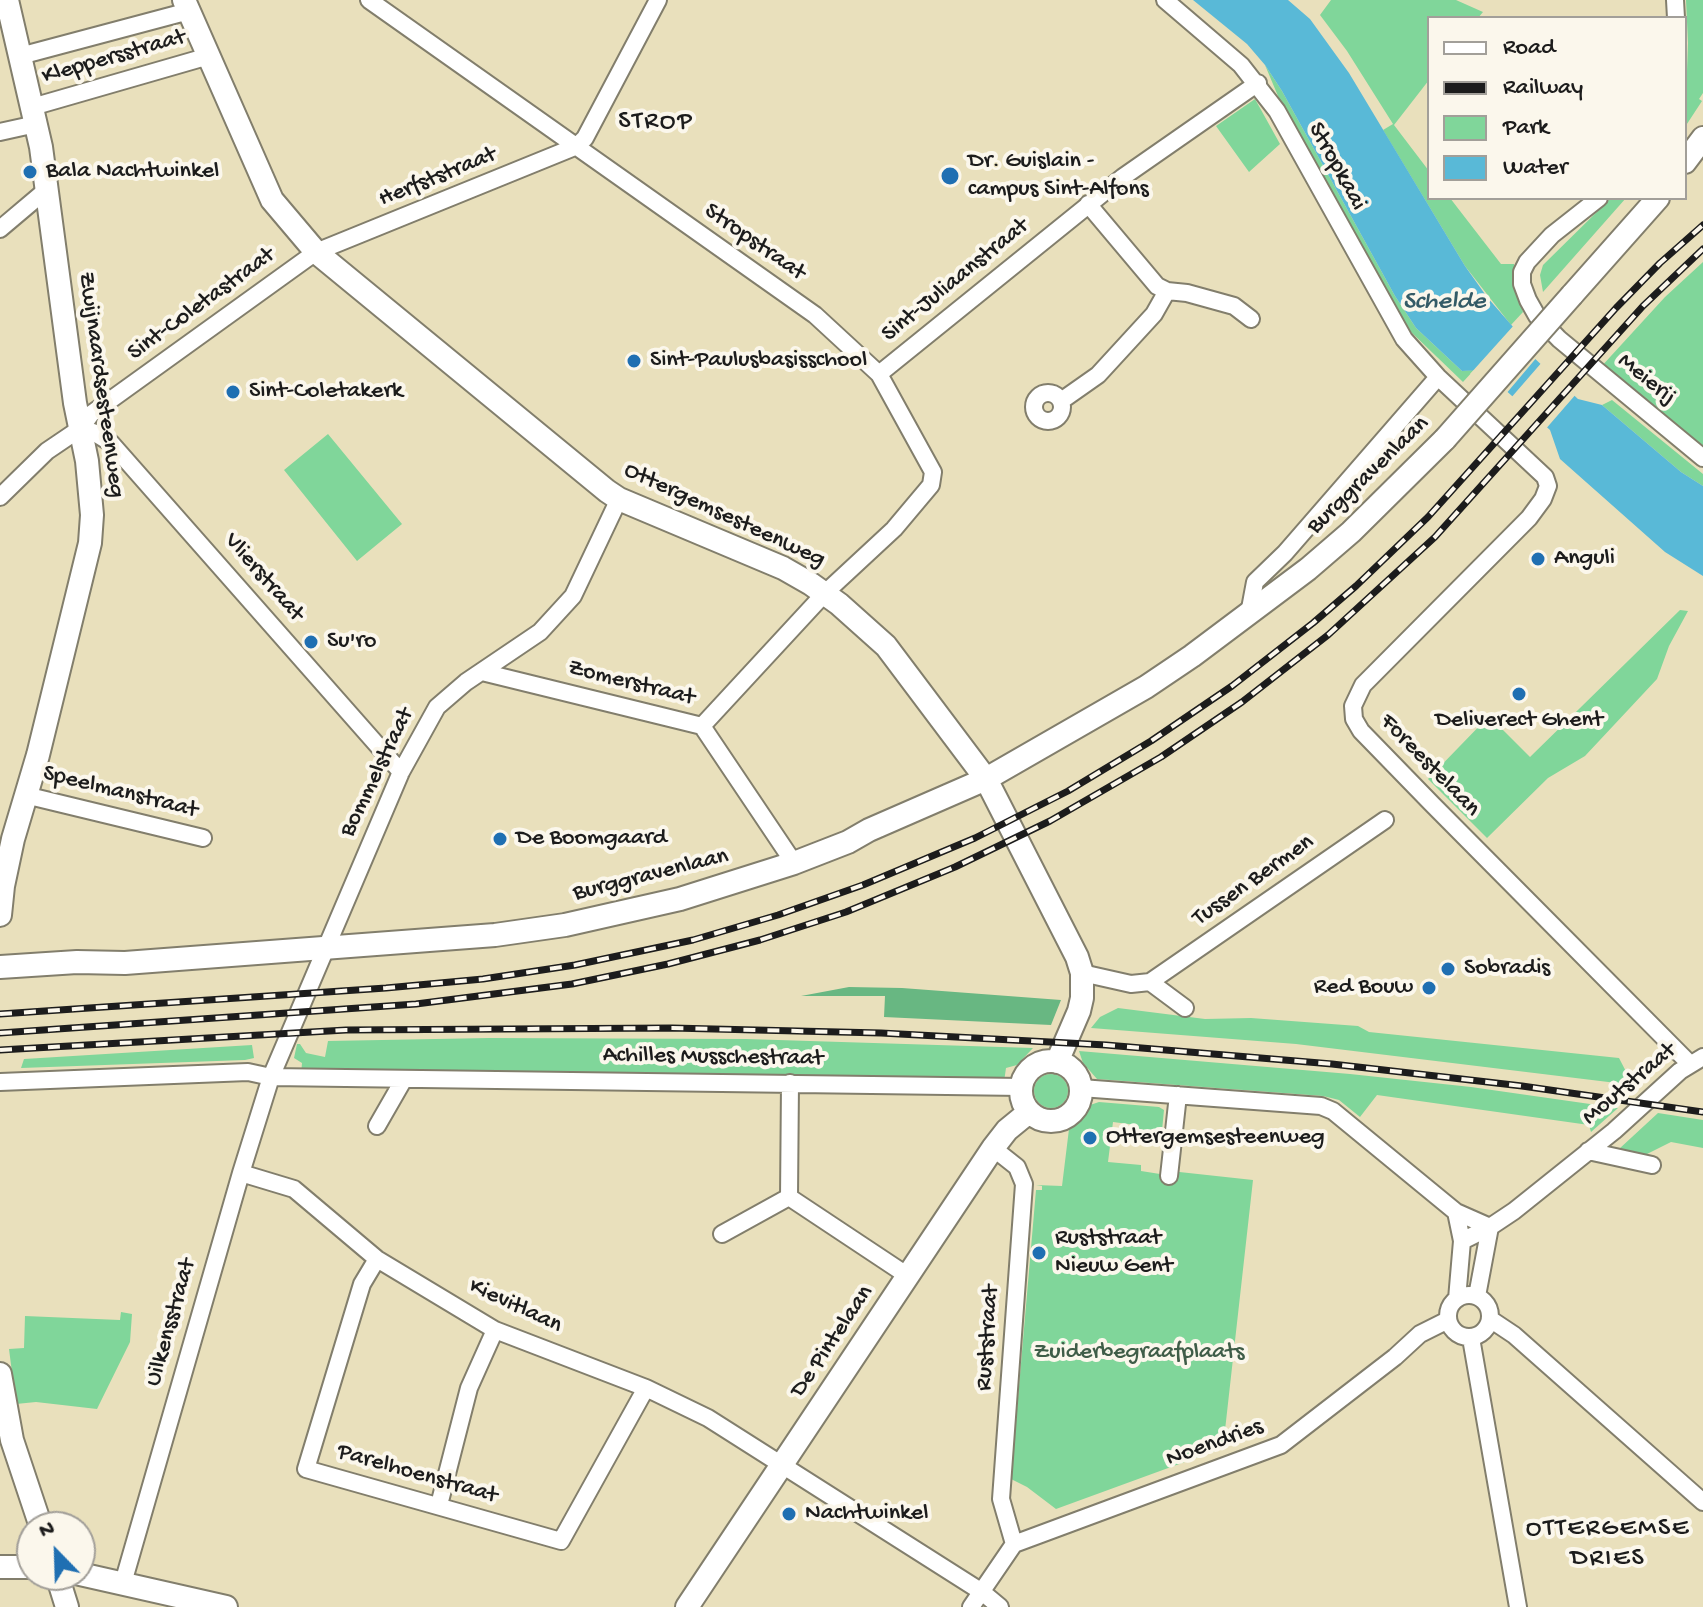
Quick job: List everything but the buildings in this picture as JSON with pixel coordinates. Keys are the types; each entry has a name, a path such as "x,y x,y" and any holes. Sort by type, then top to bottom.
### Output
{"street":[{"name":"Zwijnaardsesteenweg","path":"0,915 7,837 38,755 90,543 91,500 34,116 7,0"},
{"name":"Stropstraat","path":"369,0 815,315 879,374 933,472 933,481 894,529 825,593"},
{"path":"577,146 585,138 658,0"},
{"name":"Stropkaai","path":"1165,0 1258,83 1277,111 1404,339 1438,377 1545,477 1548,486"},
{"path":"20,56 187,6"},
{"name":"Ottergemsesteenweg","path":"187,6 272,200 316,252 523,424 619,499 783,568 825,593 886,646 986,779 1074,949 1082,973 1079,1011 1057,1062"},
{"name":"Kleppersstraat","path":"0,132 34,116 209,56"},
{"name":"Sint-Juliaanstraat","path":"879,374 1088,204 1258,83"},
{"path":"1687,159 1703,138"},
{"name":"Herfststraat","path":"316,252 577,146"},
{"path":"0,229 45,191"},
{"name":"Meierij","path":"1596,200 1552,235 1527,262 1522,272 1522,284 1531,308 1559,339 1703,458"},
{"name":"Burggravenlaan","path":"0,967 77,962 125,963 326,950 495,935 565,925 680,899 794,863 848,842 986,779 1146,687 1249,614 1351,532 1445,439 1656,200"},
{"path":"1088,204 1157,286 1234,306 1251,319"},
{"name":"Sint-Coletastraat","path":"0,497 47,451 81,428 91,414 316,252"},
{"path":"1061,401 1098,375 1154,314 1167,291"},
{"name":"Burggravenlaan","path":"1249,614 1255,582 1301,535 1438,377"},
{"name":"Vlierstraat","path":"81,428 111,443 401,772"},
{"name":"Foreestelaan","path":"1548,486 1529,518 1363,685 1353,706 1354,719 1361,731 1421,794 1696,1061"},
{"name":"Bommelstraat","path":"271,1077 401,772 437,707 540,632 573,596 619,499"},
{"path":"702,726 825,593"},
{"name":"Zomerstraat","path":"482,672 702,726 794,863"},
{"name":"Speelmanstraat","path":"25,795 203,838"},
{"name":"Tussen Bermen","path":"1150,982 1385,820"},
{"path":"1082,973 1131,984 1150,982 1185,1008"},
{"name":"Moutstraat","path":"1490,1227 1696,1061"},
{"path":"1045,1062 1057,1062 1073,1071 1081,1088 1075,1109 1064,1119 1042,1120 1024,1105 1022,1087 1033,1068 1045,1062"},
{"name":"Achilles Musschestraat","path":"0,1082 248,1072 271,1077 1022,1087"},
{"name":"Uilkensstraat","path":"123,1583 271,1077"},
{"path":"377,1126 404,1079"},
{"path":"789,1197 790,1083"},
{"path":"1081,1088 1321,1106 1333,1111 1456,1212 1490,1227"},
{"path":"1169,1176 1178,1095"},
{"name":"De Pintelaan","path":"687,1607 993,1148 1007,1130 1029,1112"},
{"name":"Ruststraat","path":"993,1148 1017,1167 1024,1184 1001,1499 1014,1544"},
{"name":"Moutstraat","path":"1588,1151 1652,1165"},
{"name":"Kievitlaan","path":"241,1173 294,1189 377,1259 495,1330 646,1388 708,1418 982,1592 1000,1607"},
{"path":"722,1234 789,1197"},
{"path":"789,1197 908,1276"},
{"path":"1456,1212 1462,1241 1457,1299"},
{"path":"1462,1241 1490,1227"},
{"path":"1477,1296 1490,1227"},
{"name":"Parelhoenstraat","path":"377,1259 362,1284 306,1469 561,1541 646,1388"},
{"path":"1466,1295 1477,1296 1489,1310 1487,1328 1471,1338 1456,1333 1448,1320 1451,1305 1466,1295"},
{"path":"1490,1319 1514,1335 1703,1502"},
{"name":"Noendries","path":"1014,1544 1281,1445 1420,1334 1448,1320"},
{"path":"439,1505 469,1388 495,1330"},
{"path":"1471,1338 1518,1607"},
{"path":"0,1374 12,1440 36,1511"},
{"path":"971,1607 1014,1544"},
{"path":"96,1577 226,1607"}],"green space":[{"path":"1331,0 1456,0 1483,12 1480,16 1427,16 1427,83 1394,125 1427,168 1427,200 1452,200 1501,264 1514,264 1516,290 1523,312 1511,325 1465,266 1383,130 1393,124 1347,51 1320,15"},
{"path":"1686,0 1703,0 1703,93 1699,99 1702,101 1687,124 1688,43"},
{"path":"1265,65 1416,328 1462,371 1474,370 1463,382 1409,333 1283,108"},
{"path":"1255,99 1280,144 1249,172 1216,126"},
{"path":"1609,200 1624,200 1543,292 1540,275 1543,265"},
{"path":"1703,262 1703,451 1600,368 1665,297"},
{"path":"1612,400 1703,474 1703,486 1681,472 1602,405"},
{"path":"328,434 402,524 357,561 284,470"},
{"path":"1680,610 1688,611 1669,646 1657,679 1585,756 1548,778 1487,838 1428,779 1489,716 1530,757"},
{"path":"849,987 1061,1000 1051,1025 884,1017 885,996 801,996"},
{"path":"1118,1008 1205,1019 1251,1018 1358,1026 1369,1032 1619,1058 1633,1085 1296,1044 1091,1028 1100,1017"},
{"path":"746,1039 1033,1048 1017,1065 1006,1068 1004,1082 301,1075 302,1063 294,1058 297,1044 306,1053 325,1057 328,1041"},
{"path":"252,1045 254,1058 245,1060 21,1068 24,1059"},
{"path":"1079,1051 1350,1074 1618,1108 1591,1132 1589,1125 1377,1095 1360,1117 1339,1100 1323,1096 1097,1079 1083,1063"},
{"path":"1051,1074 1063,1079 1068,1091 1063,1103 1051,1108 1039,1103 1034,1091 1039,1079"},
{"name":"Zuiderbegraafplaats","path":"1099,1102 1164,1110 1161,1141 1135,1137 1136,1125 1113,1122 1108,1162 1141,1165 1141,1171 1160,1174 1161,1170 1253,1180 1223,1448 1056,1509 1011,1479 1036,1190 1042,1190 1042,1186 1036,1185 1062,1186 1069,1129 1090,1105"},
{"path":"1658,1113 1703,1120 1703,1148 1671,1142 1643,1156 1619,1149"},
{"path":"121,1312 132,1314 130,1342 97,1409 36,1402 16,1404 9,1349 24,1348 25,1316 120,1320"}],"water":[{"name":"Schelde","path":"1193,0 1288,0 1310,19 1349,73 1465,266 1514,328 1515,340 1578,399 1602,405 1681,472 1703,486 1703,576 1665,552 1560,459 1550,430 1483,370 1462,371 1416,328 1265,65 1247,44"}],"pier":[{"path":"1515,324 1519,338 1538,356 1505,395 1482,374 1470,374"},
{"path":"1543,361 1577,393 1544,431 1510,399"}],"railway":[{"path":"0,1014 386,988 483,979 575,965 693,940 778,915 863,885 975,838 1068,791 1151,741 1232,686 1313,623 1428,517 1616,308 1703,225"},
{"path":"0,1033 416,1004 572,984 668,964 760,940 846,912 955,867 1050,821 1161,757 1242,702 1328,635 1435,537 1643,306 1703,249"},
{"path":"0,1050 346,1030 672,1028 881,1033 1106,1045 1332,1064 1522,1086 1703,1112"}],"place":[{"name":"Bala Nachtwinkel","path":"30,172"},
{"name":"Dr. Guislain - campus Sint-Alfons","path":"950,176"},
{"name":"Sint-Paulusbasisschool","path":"634,361"},
{"name":"Sint-Coletakerk","path":"233,392"},
{"name":"Anguli","path":"1538,559"},
{"name":"Su'ro","path":"311,642"},
{"name":"Deliverect Ghent","path":"1519,694"},
{"name":"De Boomgaard","path":"500,839"},
{"name":"Sobradis","path":"1448,969"},
{"name":"Red Bouw","path":"1429,988"},
{"name":"Ottergemsesteenweg","path":"1090,1138"},
{"name":"Ruststraat Nieuw Gent","path":"1039,1253"},
{"name":"Nachtwinkel","path":"789,1514"}],"district":[{"name":"STROP","path":"656,123"},
{"name":"OTTERGEMSE DRIES","path":"1608,1545"}]}
